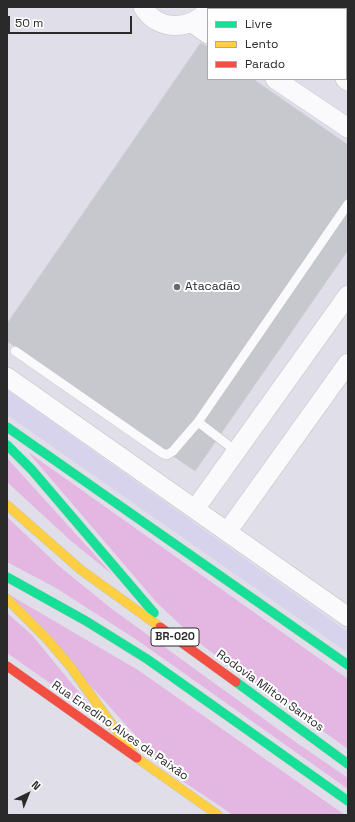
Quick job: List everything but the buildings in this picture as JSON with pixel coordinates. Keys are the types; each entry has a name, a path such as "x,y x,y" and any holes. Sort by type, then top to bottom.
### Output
{"main road":[{"path":"7,427 348,665"},
{"path":"7,445 32,470 173,635"},
{"name":"Rodovia Milton Santos","path":"7,505 81,570 173,635 348,764"},
{"name":"BR-020","path":"7,577 86,621 147,659 348,801"},
{"path":"7,599 48,639 70,666 133,754"},
{"name":"Rua Enedino Alves da Paixão","path":"7,666 218,815"}],"street":[{"path":"143,7 146,12 156,20 167,25 180,26 192,23 201,18 207,11"},
{"path":"192,23 207,33"},
{"path":"277,80 348,128"},
{"path":"195,509 348,295"},
{"path":"227,532 348,363"},
{"path":"7,377 348,617"}],"lane":[{"path":"15,351 167,455 198,422 348,204"},
{"path":"198,422 236,451"}],"shaded area":[{"path":"7,390 348,632 348,653 7,415"},
{"path":"28,452 348,679 348,749 203,646 157,603"},
{"path":"7,458 113,575 71,541 7,482"},
{"path":"7,517 60,567 112,609 297,743 348,778 348,789 137,640 56,588 7,562"},
{"path":"8,594 138,670 345,815 233,815 181,780 145,746"},
{"path":"7,613 32,635 100,718 7,653"}],"traffic: fast":[{"path":"7,427 348,665"},
{"path":"7,445 32,470 154,613"},
{"path":"7,577 86,621 147,659 348,801"},
{"path":"236,682 348,764"}],"traffic: slow":[{"path":"7,505 81,570 160,627"},
{"path":"7,599 47,639 70,666 133,754"},
{"path":"137,758 218,815"}],"traffic: jam":[{"path":"160,627 236,682"},
{"path":"7,666 137,758"}],"place":[{"name":"Atacadão","path":"177,287"}]}
